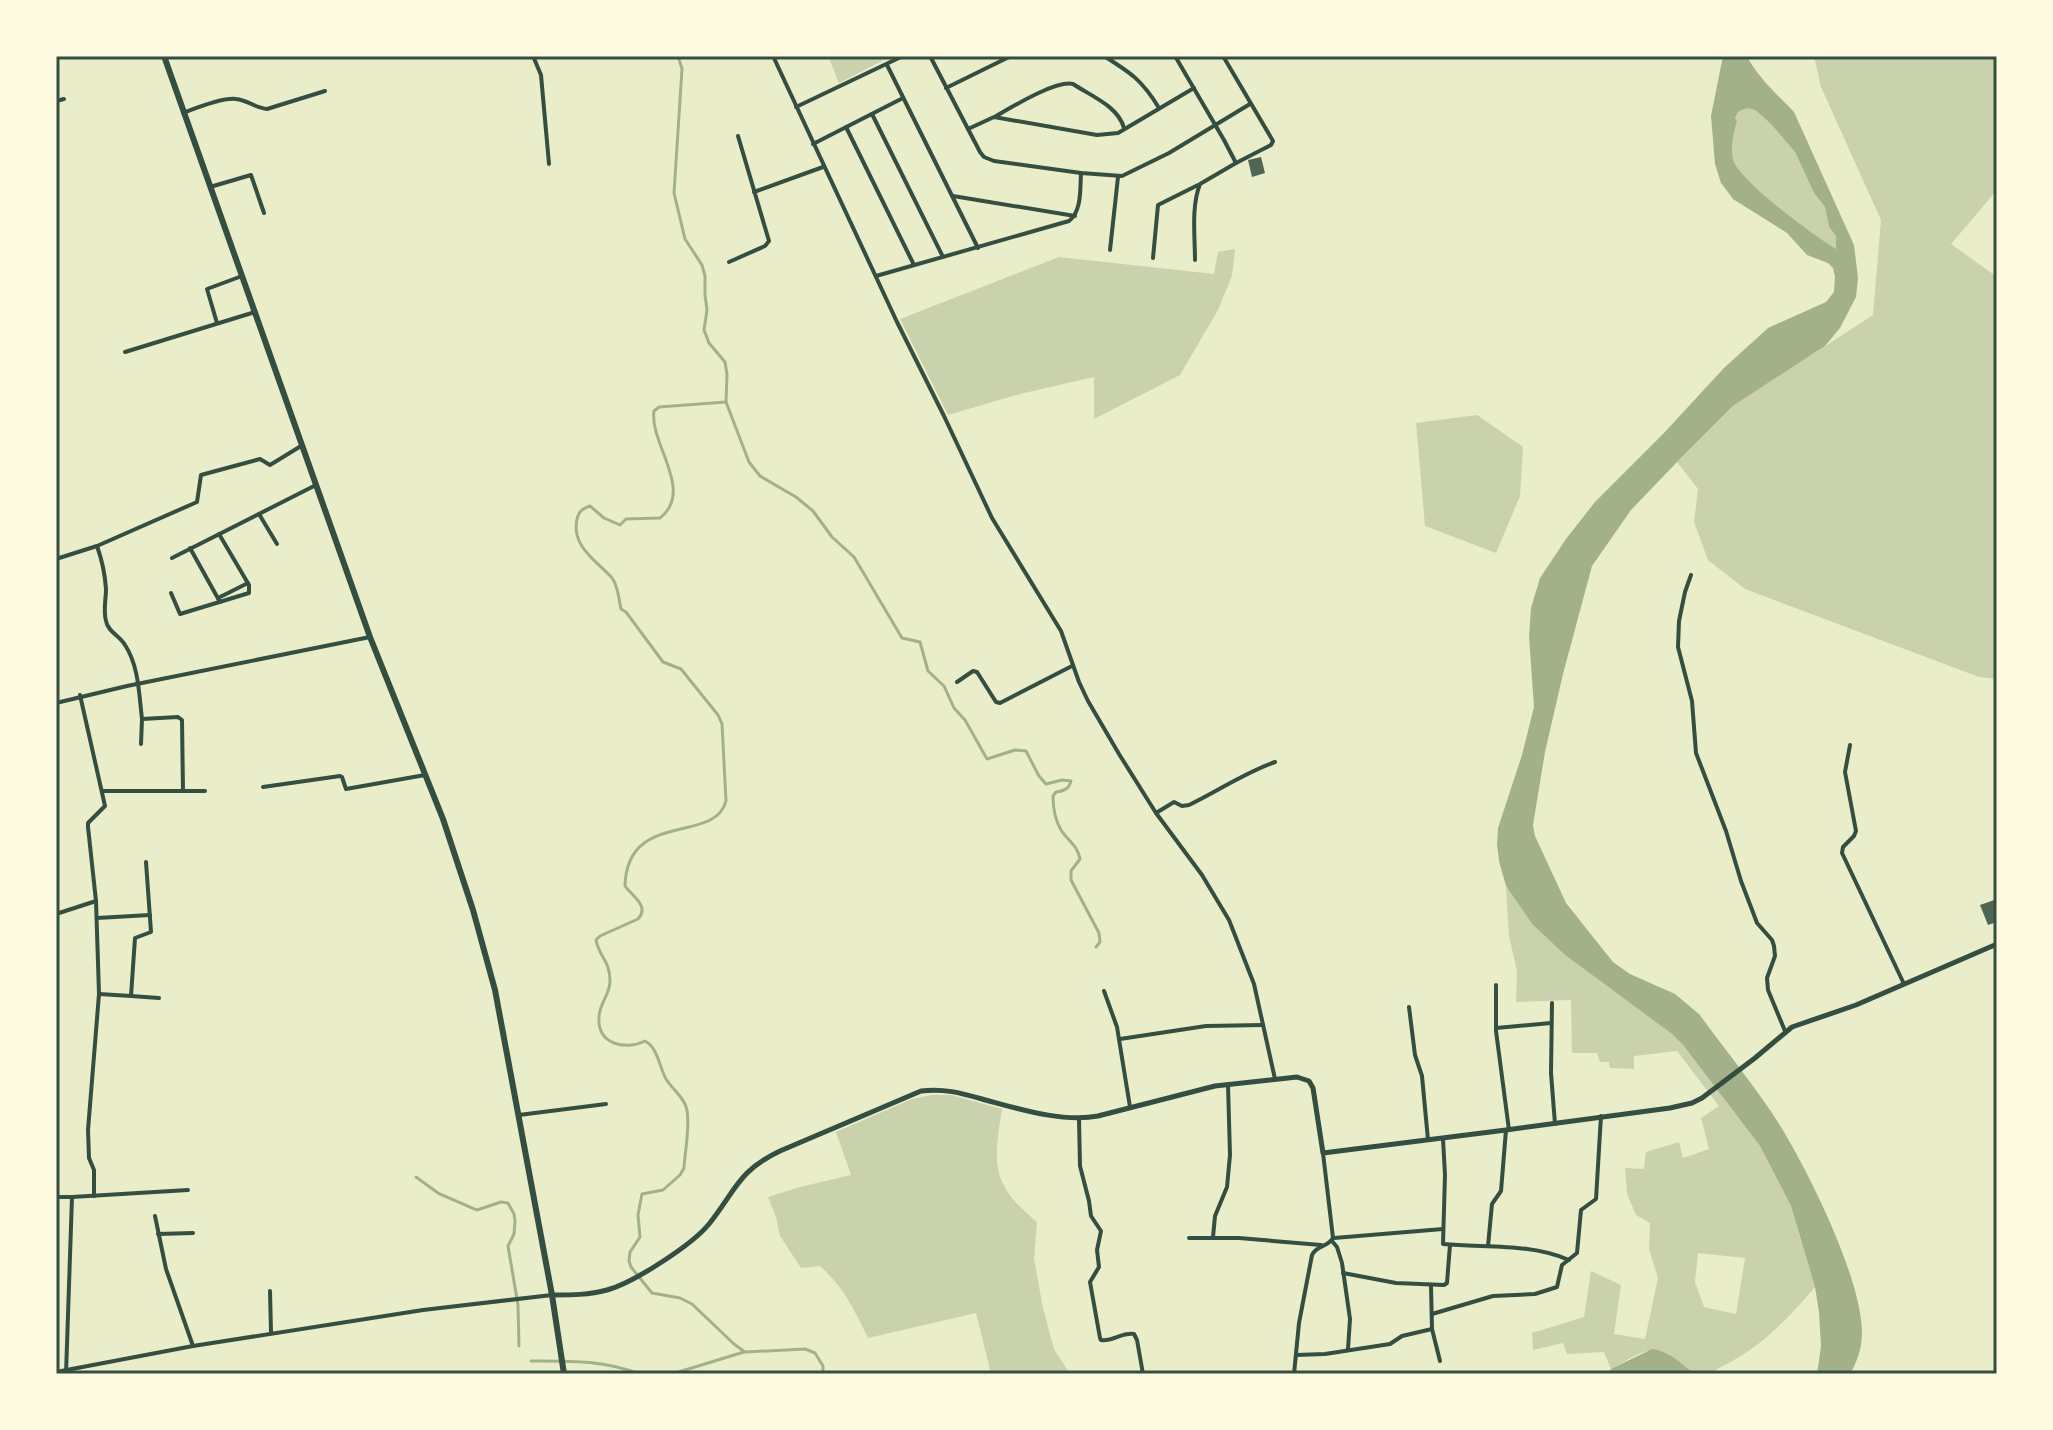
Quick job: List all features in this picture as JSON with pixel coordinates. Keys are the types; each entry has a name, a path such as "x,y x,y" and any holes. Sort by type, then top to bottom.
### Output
{"highway":[{"path":"164,56 370,637 453,846 473,910 495,990 563,1370"}],"street":[{"path":"533,56 541,75 549,164"},
{"path":"773,56 992,518 1061,631 1088,701 1119,754 1229,920 1251,974 1275,1079"},
{"path":"796,107 903,56"},
{"path":"930,56 980,152 988,159 1081,173 1118,177 1142,167 1250,104"},
{"path":"946,88 1011,56"},
{"path":"1104,56 1133,74 1145,86 1159,109"},
{"path":"1175,56 1236,163"},
{"path":"1153,258 1158,205 1273,143 1223,56"},
{"path":"887,65 978,248"},
{"path":"968,129 1067,82 1116,112 1124,129"},
{"path":"994,117 1097,135 1113,134 1194,88"},
{"path":"183,113 231,98 267,109 325,91"},
{"path":"813,144 903,98"},
{"path":"56,101 64,99"},
{"path":"872,114 943,257"},
{"path":"846,127 915,265"},
{"path":"729,262 765,246 769,241 738,136"},
{"path":"754,192 824,167"},
{"path":"876,276 1073,219 1078,206 1081,173"},
{"path":"210,187 251,175 264,213"},
{"path":"1110,250 1118,177"},
{"path":"1195,260 1195,203 1200,184"},
{"path":"953,196 1075,216"},
{"path":"217,323 207,289 242,276"},
{"path":"125,352 255,312"},
{"path":"56,559 97,546 198,502 201,475 260,459 270,465 303,445"},
{"path":"172,558 316,485"},
{"path":"259,514 277,544"},
{"path":"171,593 180,614 219,600 247,595 250,590 248,583 219,534"},
{"path":"97,546 106,585 106,621 128,650 138,683 141,744"},
{"path":"190,548 219,600"},
{"path":"1691,575 1678,634 1683,670 1692,701 1696,753 1757,923 1774,946 1775,956 1767,978 1768,990 1785,1031"},
{"path":"219,600 248,583"},
{"path":"56,703 80,695 370,637"},
{"path":"957,682 973,671 977,672 996,702 1001,703 1072,666"},
{"path":"80,695 104,808 88,823 96,901 99,994 88,1150 94,1170 94,1196"},
{"path":"142,719 178,717 182,720 183,791"},
{"path":"1850,745 1845,772 1855,834 1844,845 1842,853 1904,984"},
{"path":"1158,812 1172,803 1189,805 1275,762"},
{"path":"263,787 340,776 346,789 425,775"},
{"path":"102,791 205,791"},
{"path":"131,996 133,946 136,937 151,932 146,862"},
{"path":"56,914 96,901"},
{"path":"97,918 150,915"},
{"path":"1323,1153 1555,1124 1692,1103 1792,1027 1856,1005 1997,944"},
{"path":"1488,1246 1492,1204 1501,1191 1507,1130 1496,1028 1496,985"},
{"path":"1104,991 1120,1039 1130,1107"},
{"path":"99,994 159,998"},
{"path":"1552,1003 1551,1073 1555,1124"},
{"path":"1409,1007 1415,1055 1422,1076 1428,1140"},
{"path":"1496,1028 1551,1023"},
{"path":"1120,1039 1206,1026 1263,1025"},
{"path":"56,1372 193,1346 423,1310 552,1295 586,1295 614,1288 640,1275 702,1231 740,1178 759,1162 910,1094 931,1090 953,1091 1012,1107 1079,1119 1228,1085 1301,1077 1311,1085 1323,1153 1333,1239 1343,1273 1351,1325 1348,1349"},
{"path":"1213,1237 1215,1216 1226,1192 1228,1179 1228,1085"},
{"path":"519,1115 606,1104"},
{"path":"1432,1314 1493,1296 1535,1294 1558,1286 1562,1265 1576,1255 1581,1210 1596,1199 1601,1116"},
{"path":"1079,1119 1080,1166 1091,1216 1101,1231 1097,1250 1099,1267 1090,1282 1100,1338 1105,1341 1134,1334 1143,1374"},
{"path":"1443,1139 1442,1243 1551,1253 1569,1260"},
{"path":"56,1197 188,1190"},
{"path":"66,1372 72,1197"},
{"path":"155,1216 166,1269 193,1346"},
{"path":"1294,1374 1299,1323 1312,1255 1316,1249 1333,1239 1443,1229"},
{"path":"158,1234 193,1233"},
{"path":"1189,1238 1239,1238 1323,1246"},
{"path":"1343,1273 1396,1283 1447,1284 1450,1245"},
{"path":"1431,1286 1432,1329 1440,1361"},
{"path":"270,1291 271,1333"},
{"path":"1296,1355 1390,1344 1402,1336 1432,1329"}],"shaded area":[{"path":"828,56 880,56 882,61 839,83"},
{"path":"1723,56 1747,56 1762,79 1794,112 1854,245 1858,278 1856,297 1840,328 1825,346 1733,406 1631,510 1592,566 1545,752 1533,825 1535,836 1566,903 1613,962 1630,974 1675,994 1699,1014 1785,1134 1815,1189 1852,1282 1862,1333 1859,1355 1850,1374 1817,1374 1821,1346 1815,1287 1791,1206 1760,1146 1672,1034 1565,955 1532,924 1506,886 1497,844 1498,828 1534,707 1529,637 1531,608 1540,578 1595,502 1724,368 1768,328 1826,302 1834,292 1835,277 1828,263 1807,255 1787,233 1733,199 1721,183 1715,164 1711,116","holes":["1747,108 1755,110 1795,152 1814,193 1825,207 1829,227 1836,236 1836,249 1778,207 1738,169 1732,154 1735,118 1738,112"]},
{"path":"1814,56 1997,56 1997,190 1951,244 1997,277 1997,679 1979,677 1745,589 1708,560 1694,522 1698,489 1677,462 1733,406 1873,315 1881,220 1821,87"},
{"path":"1747,108 1755,110 1770,123 1795,152 1814,193 1825,207 1829,227 1836,236 1836,250 1762,195 1738,170 1732,154 1735,118 1738,112"},
{"path":"1235,249 1232,276 1218,310 1180,375 1094,419 1094,377 948,415 900,319 1059,257 1214,274 1218,252"},
{"path":"1477,415 1523,447 1520,496 1496,553 1425,526 1416,423"},
{"path":"1506,886 1532,924 1565,955 1683,1045 1760,1146 1791,1206 1815,1287 1760,1342 1713,1372 1695,1373 1668,1354 1652,1350 1611,1369 1604,1352 1567,1354 1563,1343 1533,1350 1532,1333 1584,1317 1591,1271 1621,1285 1614,1334 1645,1339 1658,1278 1649,1249 1650,1223 1636,1215 1627,1194 1625,1168 1644,1169 1646,1152 1679,1142 1683,1158 1709,1149 1701,1118 1719,1106 1677,1051 1634,1056 1634,1069 1610,1068 1609,1062 1600,1062 1597,1053 1572,1053 1571,1000 1516,1002 1517,971 1509,936","holes":["1698,1253 1745,1258 1736,1314 1704,1307 1695,1282"]},
{"path":"951,1095 1002,1109 997,1145 999,1172 1011,1196 1037,1222 1034,1259 1043,1308 1054,1349 1070,1374 991,1374 976,1313 868,1338 842,1290 820,1266 801,1268 780,1236 768,1197 851,1175 836,1132 912,1099"},
{"path":"1652,1349 1670,1355 1695,1374 1607,1374 1611,1369"}],"building":[{"path":"1261,157 1265,173 1252,177 1248,160"},
{"path":"1997,899 1997,922 1988,925 1980,905"}],"waterway":[{"path":"678,56 682,69 674,193 685,239 702,265 705,276 707,310 704,330 709,343 725,362 726,402 749,462 760,476 813,511 832,537 854,557 902,638 920,642 928,671 944,686 954,708 965,720 987,759 1015,750 1026,751 1046,784 1071,781 1067,788 1053,796 1054,809 1061,830 1079,854 1080,859 1071,871 1071,880 1099,933 1100,942 1096,947"},
{"path":"726,402 659,407 654,411 654,424 668,466 673,494 670,507 660,518 626,519 620,525 604,518 590,506 581,511 577,519 576,529 581,545 614,581 621,609 663,662 681,669 718,715 722,724 726,801 719,814 706,822 655,837 640,846 629,862 625,886 639,901 642,910 638,919 596,940 610,981 599,1012 600,1026 607,1039 614,1043 629,1045 645,1041 649,1044 666,1079 687,1110 684,1168 663,1190 642,1194 638,1215 640,1237 630,1252 631,1267 652,1293 680,1298 692,1304 745,1352 805,1349 815,1353 823,1366 823,1374"},
{"path":"416,1177 438,1193 477,1210 501,1202 508,1203 515,1221 514,1234 508,1246 518,1305 519,1346"},
{"path":"672,1374 744,1352"},
{"path":"531,1361 599,1364 639,1374"}]}
